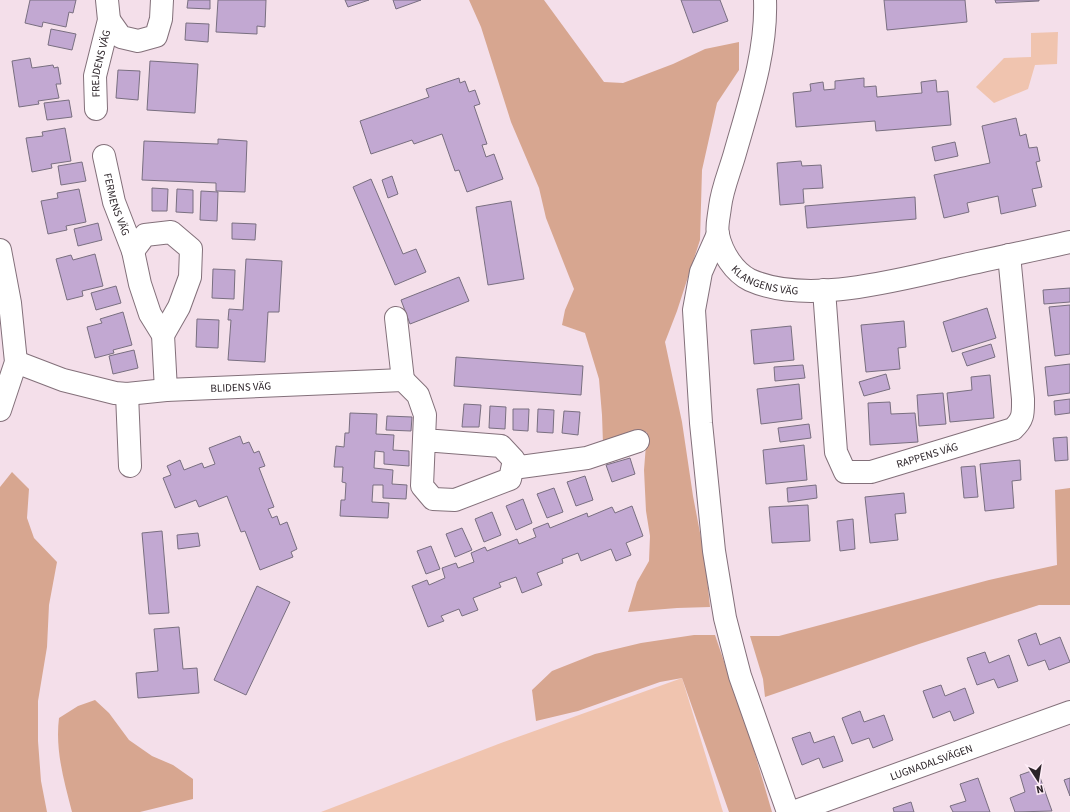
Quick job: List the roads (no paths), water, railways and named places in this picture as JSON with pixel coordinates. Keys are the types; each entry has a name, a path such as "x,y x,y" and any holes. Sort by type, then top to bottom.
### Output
{"street":[{"name":"FREJDENS VÄG","path":"108,10 121,38 138,41 156,36 161,19 162,0"},
{"name":"KLANGENS VÄG","path":"765,0 762,48 742,129 720,205 718,234 728,258 736,269 750,279 793,290 824,290 877,285 1070,242"},
{"name":"FREJDENS VÄG","path":"96,109 95,76 108,10"},
{"name":"FERMENS VÄG","path":"104,156 114,202 133,251 140,284 150,314 163,335 166,390"},
{"name":"FERMENS VÄG","path":"133,251 144,235 170,232 191,249 190,277 179,307 163,335"},
{"path":"718,234 701,272 697,286 694,316 701,423 714,552 725,618 740,676 788,812"},
{"path":"0,250 10,303 16,362 0,410"},
{"name":"RAPPENS VÄG","path":"824,290 836,452 845,472 871,472 1013,429 1020,422 1023,413 1023,399 1009,255"},
{"path":"396,318 403,380 418,395 425,415 422,486 433,499 455,500 510,479 514,460 501,446 424,440"},
{"name":"BLIDENS VÄG","path":"16,362 63,380 114,393 127,394 166,390 403,380"},
{"path":"127,394 130,466"},
{"path":"513,468 587,458 638,441"},
{"name":"LUGNADALSVÄGEN","path":"793,812 1070,712"}]}
